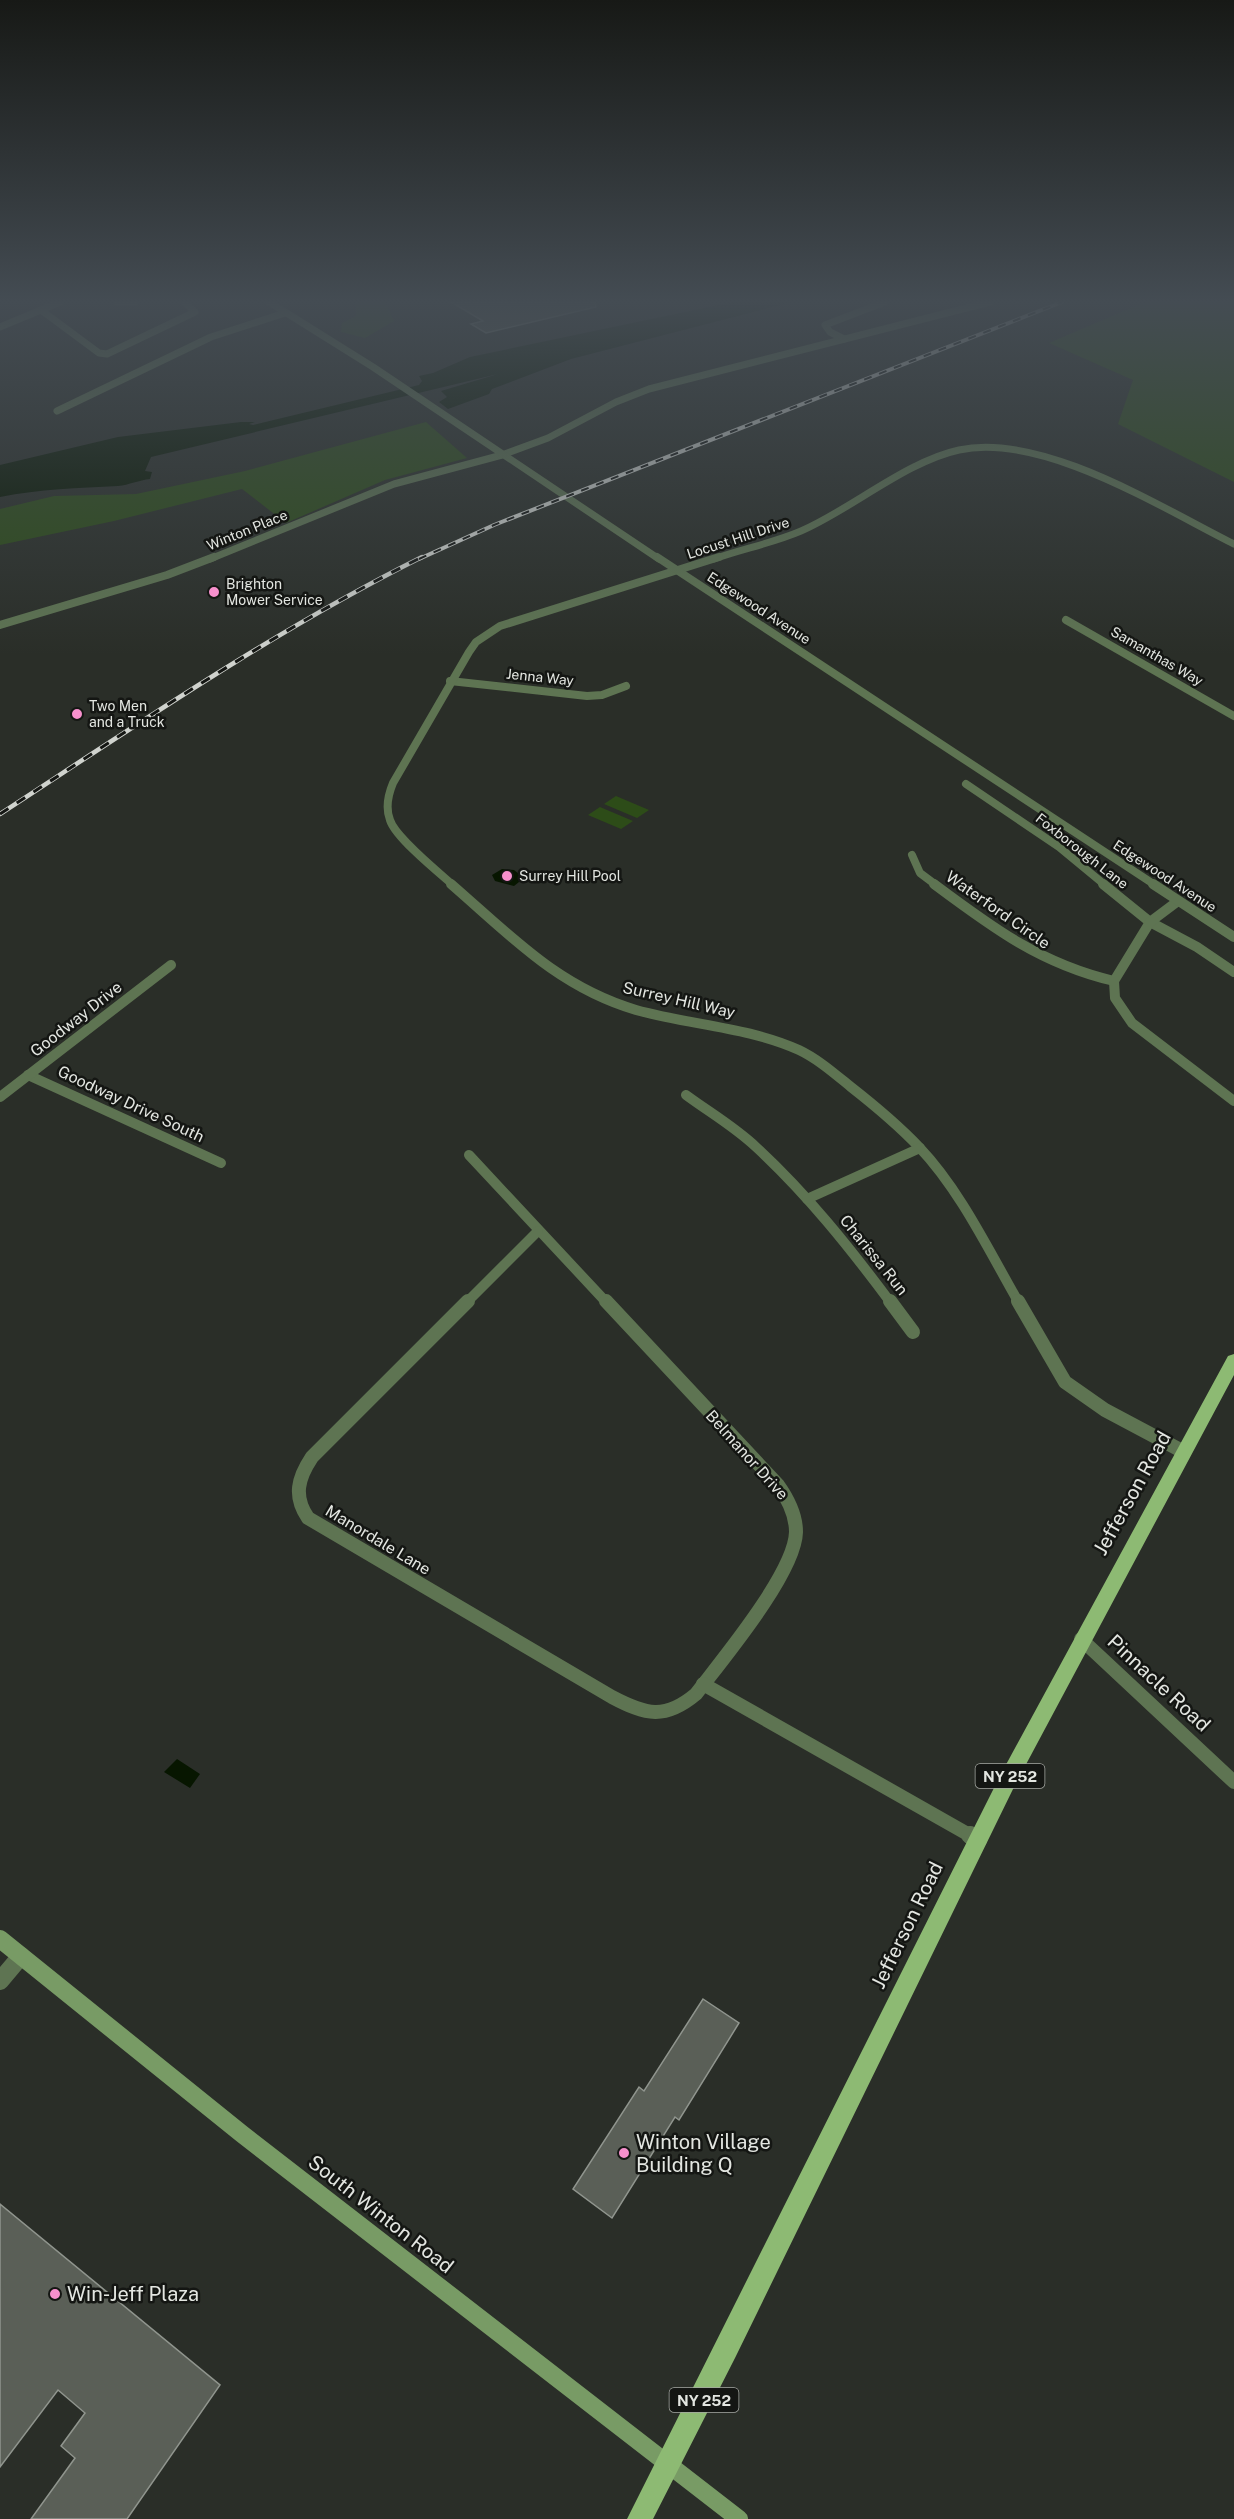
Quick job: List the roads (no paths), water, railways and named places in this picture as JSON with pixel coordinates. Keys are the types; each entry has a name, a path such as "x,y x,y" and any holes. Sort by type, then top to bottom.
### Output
{"main road":[{"name":"Jefferson Road","path":"640,2519 701,2405 978,1839 1081,1639 1234,1360"},
{"name":"South Winton Road","path":"0,1939 242,2134 739,2519"}],"street":[{"name":"Edgewood Avenue","path":"450,420 1234,937"},
{"name":"Winton Place","path":"0,625 167,574 275,534 394,484 502,455 548,438 583,420"},
{"name":"Locust Hill Drive","path":"676,570 801,531 942,455 979,447 1025,449 1067,461 1234,544"},
{"name":"Surrey Hill Way","path":"676,570 500,626 476,642 450,681 393,783 387,799 390,822 420,856 547,968 589,993 637,1010 740,1032 799,1050 879,1109 920,1148 966,1210 1065,1382 1105,1410 1184,1452"},
{"name":"Samanthas Way","path":"1066,620 1234,716"},
{"name":"Jenna Way","path":"450,681 587,696 602,695 626,686"},
{"name":"Foxborough Lane","path":"966,784 1059,847 1150,922 1197,947 1234,972"},
{"name":"Waterford Circle","path":"912,855 920,873 1026,952 1076,973 1114,981"},
{"path":"1178,901 1150,922 1114,981 1115,998 1119,1008 1132,1023 1234,1101"},
{"name":"Goodway Drive","path":"0,1097 171,965"},
{"name":"Goodway Drive South","path":"28,1075 221,1163"},
{"name":"Charissa Run","path":"686,1095 754,1146 807,1199 864,1266 913,1332"},
{"path":"807,1199 920,1148"},
{"name":"Belmanor Drive","path":"469,1155 778,1485 791,1505 796,1527 789,1561 703,1684"},
{"name":"Manordale Lane","path":"538,1231 312,1457 297,1484 299,1506 308,1518 635,1709 654,1714 677,1709 687,1703 703,1684"},
{"name":"Pinnacle Road","path":"1081,1639 1234,1782"},
{"path":"703,1684 978,1839"},
{"path":"0,1981 21,1956"}],"railway":[{"path":"419,559 494,525 763,420"},
{"path":"0,814 260,647 422,557"}],"place":[{"name":"Brighton Mower Service","path":"214,592"},
{"name":"Two Men and a Truck","path":"77,714"},
{"name":"Surrey Hill Pool","path":"507,876"},
{"name":"Winton Village Building Q","path":"624,2153"},
{"name":"Win-Jeff Plaza","path":"55,2294"}]}
